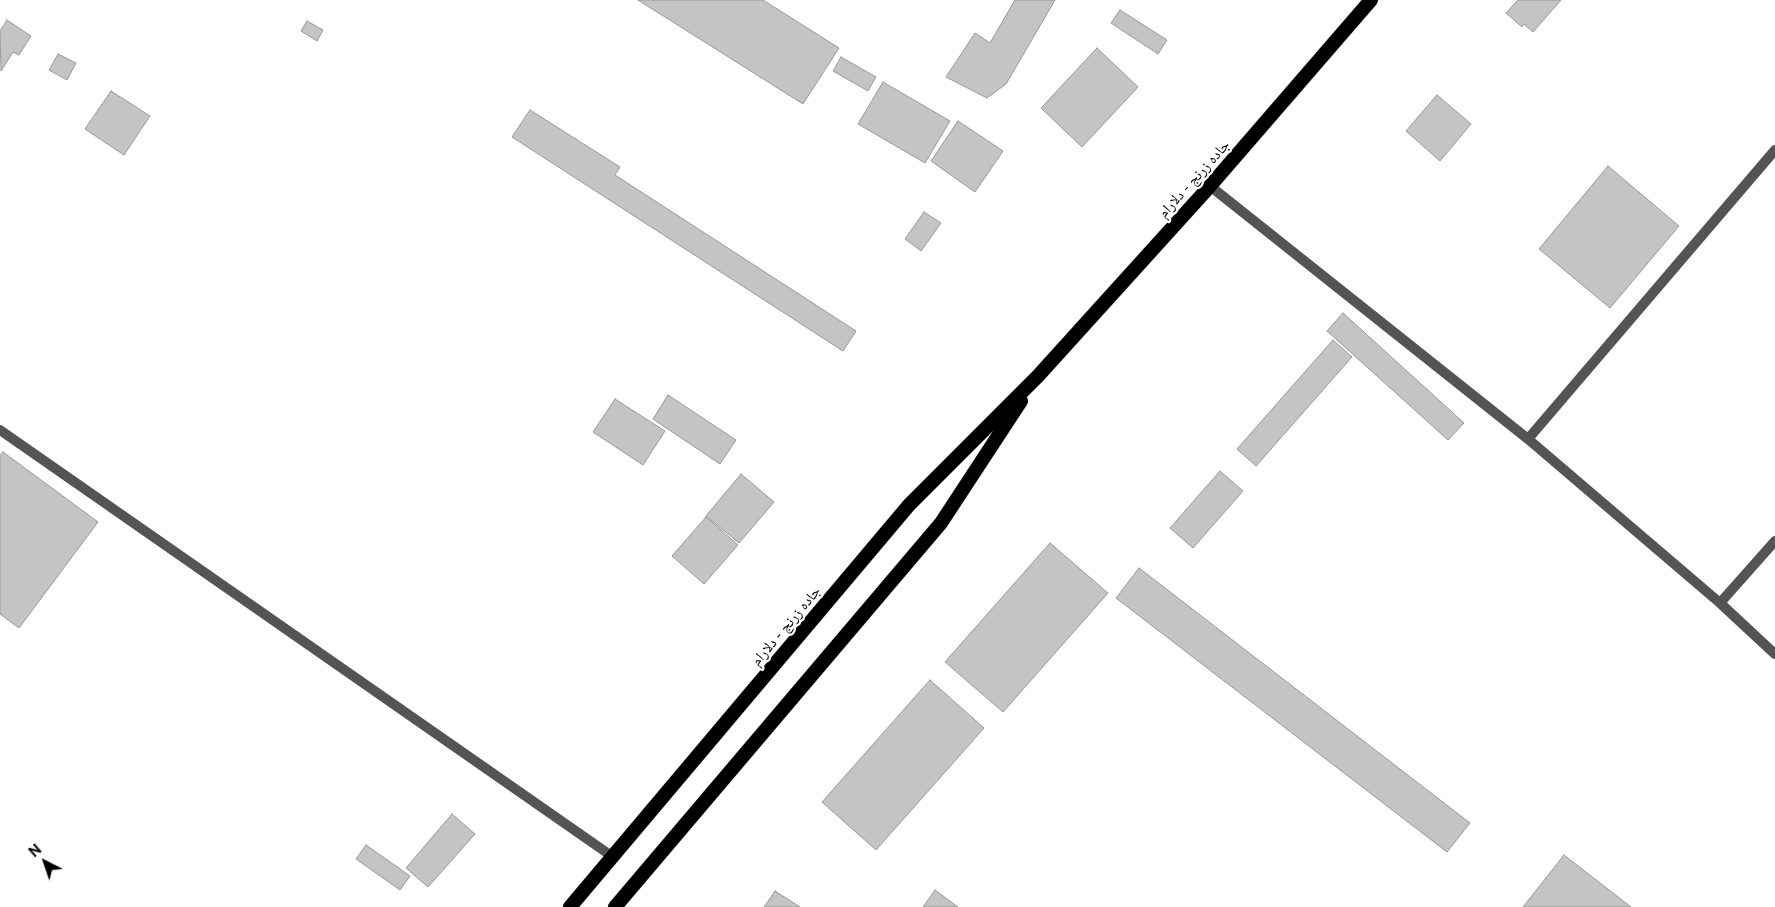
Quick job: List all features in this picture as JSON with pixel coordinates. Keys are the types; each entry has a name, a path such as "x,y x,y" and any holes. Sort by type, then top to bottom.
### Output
{"highway":[{"name":"جاده زرنج - دلارام","path":"570,907 909,505 1038,376 1210,186 1372,0"},
{"name":"جاده زرنج - دلارام","path":"615,907 941,523 1038,376"}],"street":[{"path":"1528,439 1775,150"},
{"path":"1210,186 1528,439 1720,603 1775,654"},
{"path":"0,430 613,857"},
{"path":"1720,603 1775,542"}],"building":[{"path":"638,0 763,0 839,48 803,104"},
{"path":"1015,0 1055,0 1006,84 987,98 946,77 975,33 990,43"},
{"path":"1518,0 1561,0 1533,32 1524,24 1522,27 1506,13"},
{"path":"1120,10 1167,40 1158,54 1111,23"},
{"path":"7,20 31,36 19,55 13,52 1,71 0,31"},
{"path":"307,21 323,30 317,41 301,31"},
{"path":"1097,48 1138,87 1082,147 1041,108"},
{"path":"58,54 76,63 67,80 49,70"},
{"path":"841,57 876,77 868,91 833,71"},
{"path":"883,82 950,121 925,163 858,124"},
{"path":"111,91 150,116 124,155 85,129"},
{"path":"1437,95 1471,124 1440,161 1406,131"},
{"path":"530,110 620,167 615,175 856,331 843,351 512,137"},
{"path":"958,121 1003,151 975,192 931,161"},
{"path":"1608,166 1679,226 1610,308 1539,249"},
{"path":"924,212 941,223 921,251 905,239"},
{"path":"1343,313 1464,423 1448,440 1327,331"},
{"path":"1333,340 1352,357 1256,466 1237,449"},
{"path":"668,395 736,440 720,464 653,419"},
{"path":"615,399 665,431 643,465 593,432"},
{"path":"3,452 98,522 19,628 0,614 0,456"},
{"path":"1220,471 1243,491 1193,548 1170,528"},
{"path":"741,474 774,502 739,543 706,516"},
{"path":"706,517 738,545 704,584 672,556"},
{"path":"1050,543 1108,593 1003,712 945,662"},
{"path":"1139,568 1470,823 1447,852 1116,598"},
{"path":"930,680 984,728 876,850 822,802"},
{"path":"452,814 475,834 428,887 406,868"},
{"path":"366,845 410,876 400,890 356,859"},
{"path":"1564,855 1631,907 1523,907"},
{"path":"935,890 958,907 923,907"},
{"path":"775,891 800,907 764,907"}]}
